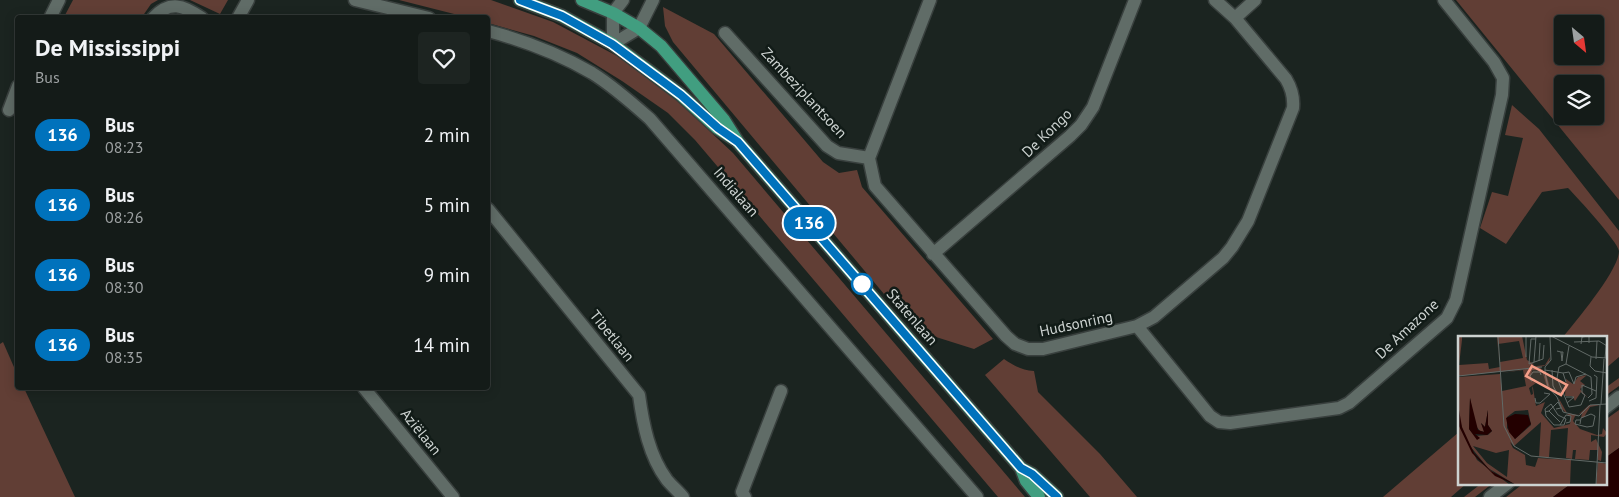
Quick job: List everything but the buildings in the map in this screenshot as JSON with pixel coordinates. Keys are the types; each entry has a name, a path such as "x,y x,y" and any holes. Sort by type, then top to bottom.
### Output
{"main road":[{"name":"Statenlaan","path":"520,0 562,16 612,44 681,95 718,128 738,142"},
{"name":"Statenlaan","path":"582,0 613,13 639,28 672,57 724,120 738,142 1021,468 1026,481 1039,497"},
{"name":"Statenlaan","path":"1021,468 1032,474 1057,497"}],"street":[{"path":"52,15 59,0"},
{"path":"240,15 248,0"},
{"path":"355,0 417,15"},
{"path":"612,44 613,13 623,0"},
{"path":"612,44 639,28 652,0"},
{"path":"869,158 930,0"},
{"name":"De Kongo","path":"933,254 1081,125 1096,100 1135,0"},
{"name":"Hudsonring","path":"869,158 875,186 933,254 1015,344 1028,348 1042,349 1137,326 1154,316 1223,258 1232,247 1248,221 1293,108 1292,89 1286,79 1235,18 1215,0"},
{"path":"1235,18 1255,0"},
{"name":"De Amazone","path":"1137,326 1210,416 1219,422 1230,423 1339,408 1447,318 1456,300 1502,95 1503,78 1494,62 1444,0"},
{"path":"156,15 165,6 174,3 185,6 198,15"},
{"name":"Indialaan","path":"490,32 551,53 592,73 621,93 650,119 977,497"},
{"name":"Zambeziplantsoen","path":"725,33 827,146 838,154 869,158"},
{"path":"9,110 15,94"},
{"name":"Tibetlaan","path":"490,211 639,395 644,425 654,456 666,478 683,497"},
{"name":"Aziëlaan","path":"366,390 453,497"},
{"path":"744,497 742,492 781,391"},
{"path":"1606,407 1619,398"},
{"path":"1490,497 1507,484"}],"shaded area":[{"path":"73,0 158,0 151,4 143,15 65,15"},
{"path":"190,0 228,0 220,14"},
{"path":"399,0 491,0 553,22 617,56 671,95 733,153 1025,497 998,497 695,140 668,113 577,53 534,36 490,24 490,15 458,15"},
{"path":"1456,0 1619,0 1619,200 1558,125 1604,125 1604,75 1554,75 1554,120"},
{"path":"663,7 714,34 823,162 839,173 857,170 862,187 993,339 974,349 936,337 920,337 673,42 665,26"},
{"path":"1512,105 1539,129 1619,231 1619,251 1605,229 1568,188 1542,192 1506,244 1480,228 1492,192 1508,196 1523,138 1505,135"},
{"path":"1619,251 1619,357 1606,368 1606,336 1564,336 1605,282"},
{"path":"3,342 15,369 15,390 25,390 75,497 0,497 0,344"},
{"path":"1004,359 1018,367 1034,371 1038,392 1100,454 1137,497 1090,497 985,375"},
{"path":"1619,378 1619,386 1606,395 1606,387"},
{"path":"1619,410 1619,448 1606,457 1606,419"},
{"path":"1458,433 1458,484 1466,484 1451,497 1383,497"},
{"path":"1619,448 1619,497 1553,497 1571,484 1606,484 1606,457"},
{"path":"1481,484 1492,484 1475,497 1464,497"},
{"path":"1523,484 1571,484 1553,497 1506,497"}],"bus line":[{"name":"136","path":"520,0 562,16 612,44 681,95 718,128 738,142 1021,468 1032,474 1057,497"}]}
